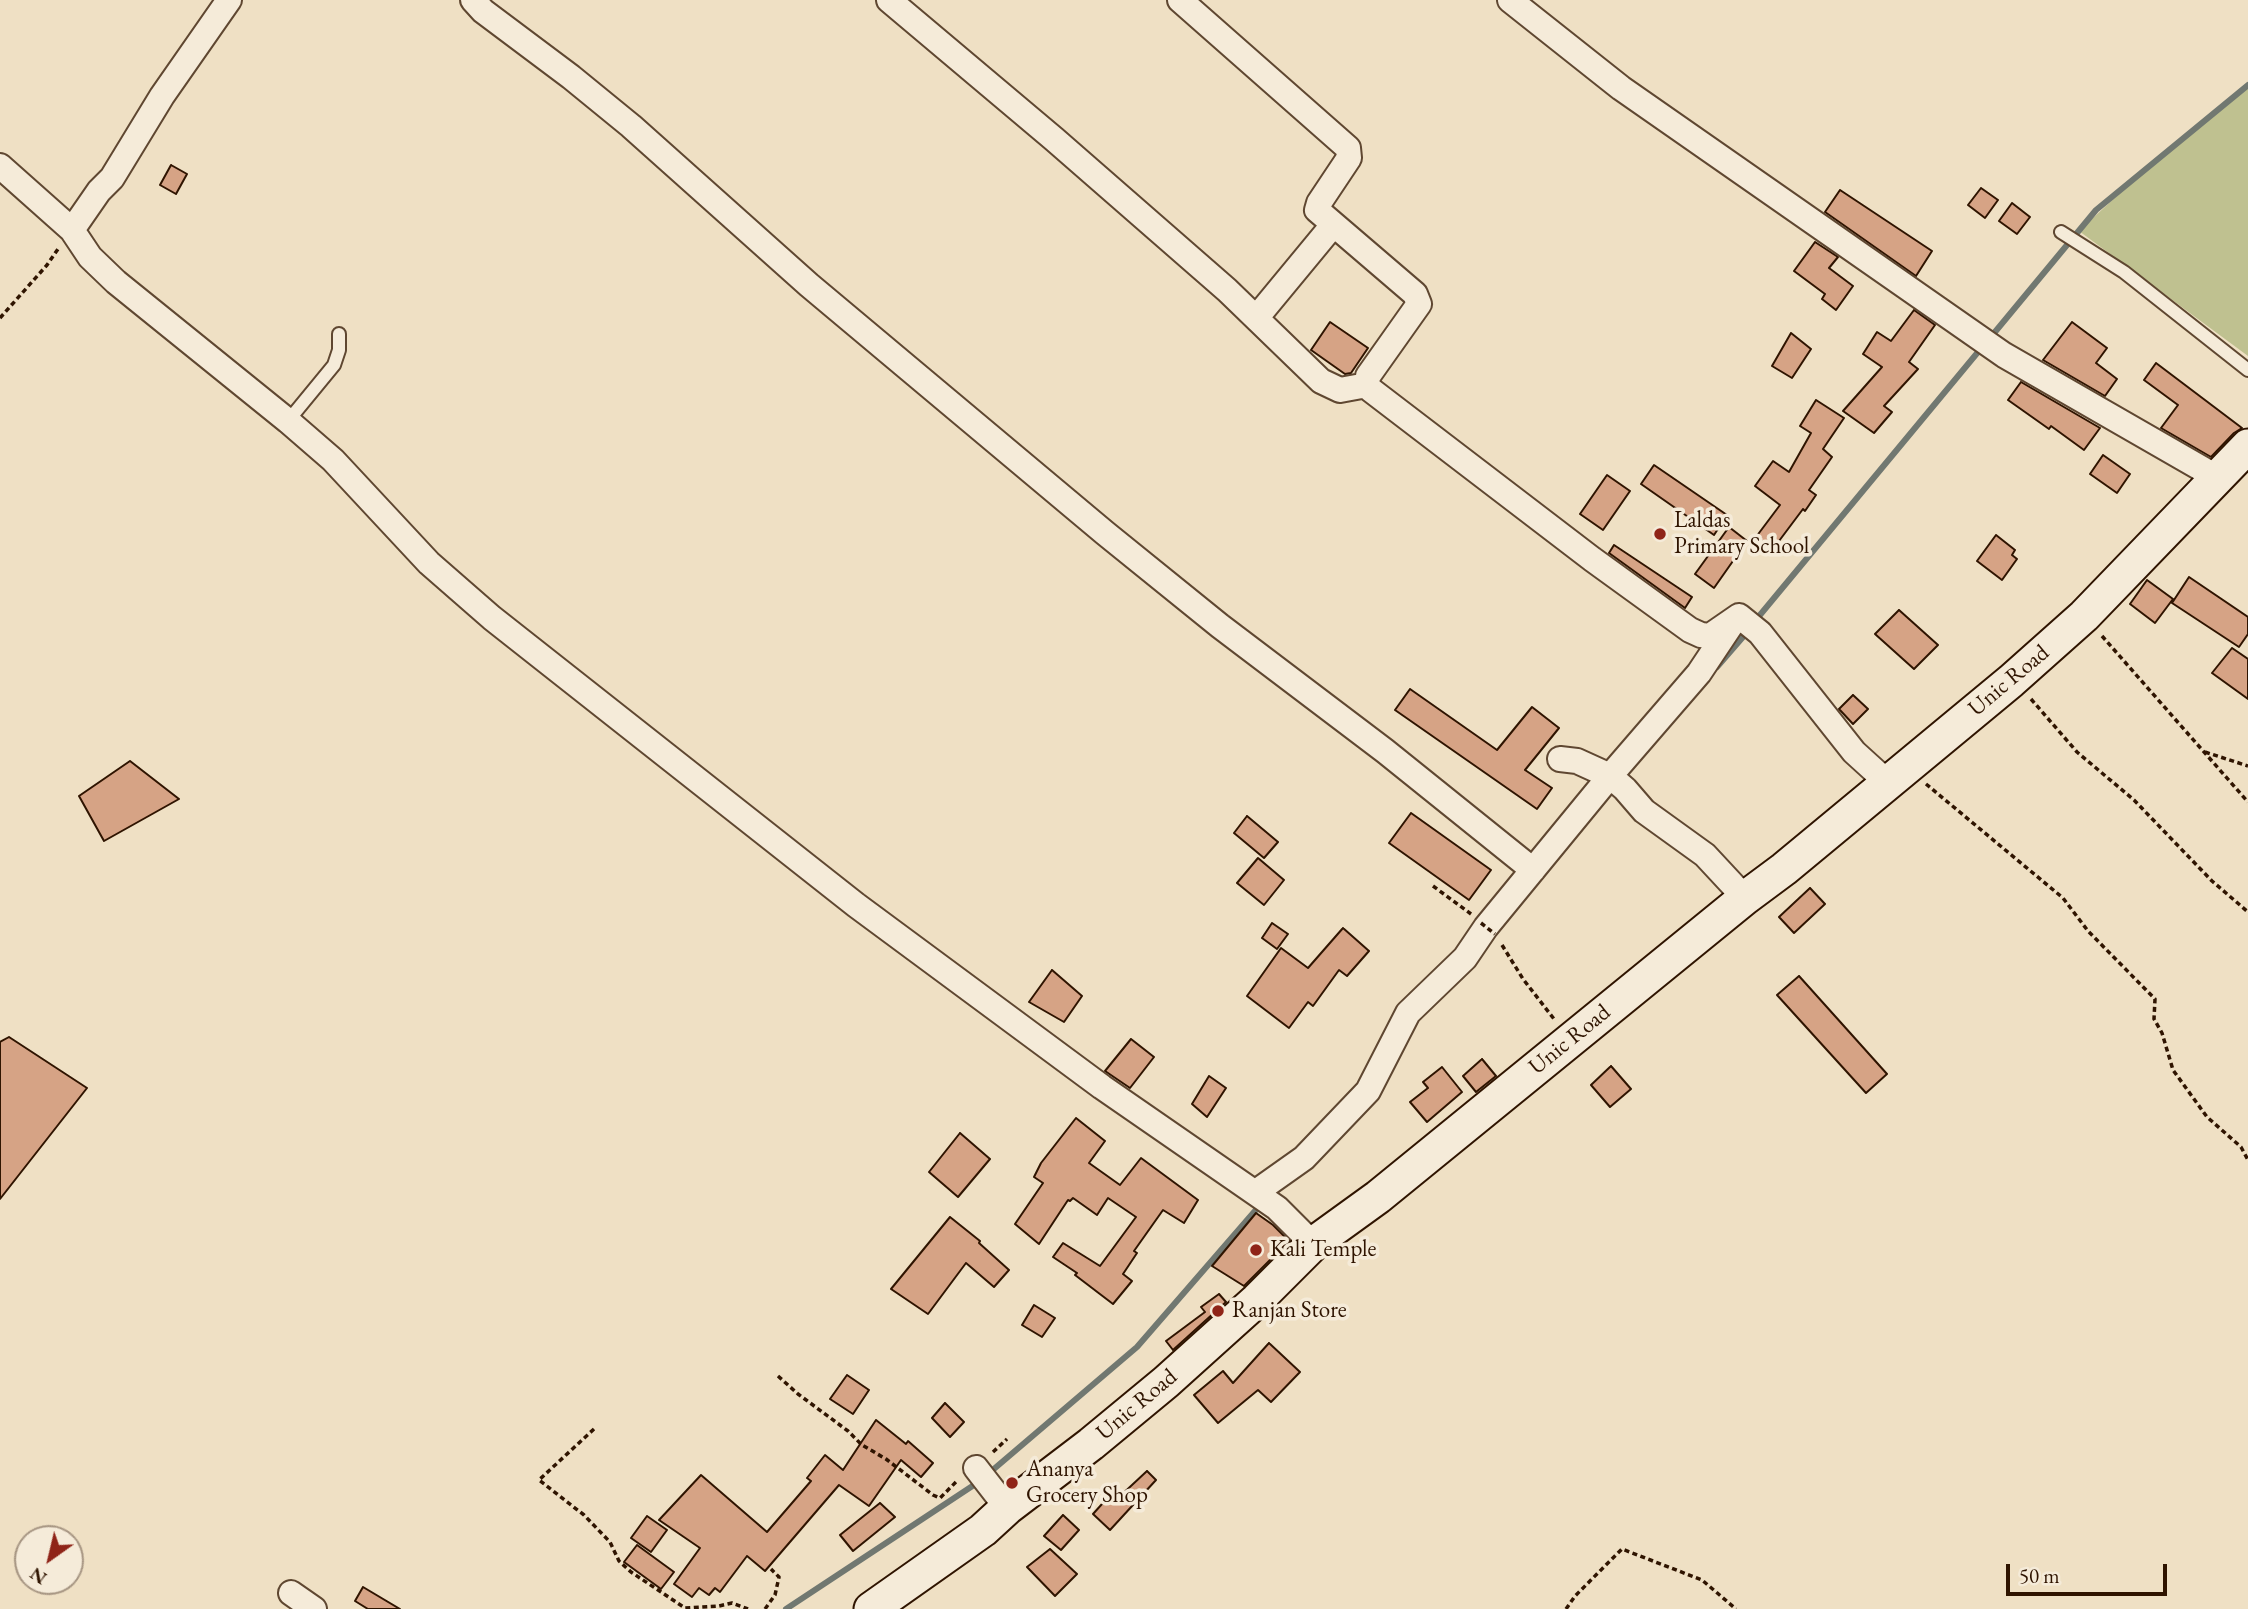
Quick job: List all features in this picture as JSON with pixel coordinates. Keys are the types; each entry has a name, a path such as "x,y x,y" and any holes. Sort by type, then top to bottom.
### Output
{"main road":[{"name":"Unic Road","path":"871,1609 983,1530 1000,1499 1091,1444 1166,1382 1257,1300 1312,1244 1378,1197 1784,869 2011,681 2084,616 2248,446"}],"street":[{"path":"72,230 99,191 112,178 162,96 229,0"},
{"path":"889,0 1054,139 1257,317 1321,381 1331,388 1348,390 1367,385"},
{"path":"1180,0 1349,148 1349,158 1318,207 1319,214 1418,299 1416,310 1370,372 1367,385"},
{"path":"1510,0 1621,88 1998,350 2218,478"},
{"path":"482,4 631,126 809,285 1105,533 1533,870"},
{"path":"0,166 72,230 90,257 116,282 288,421 361,488 443,576 492,618 856,905 1092,1080 1277,1208 1312,1244"},
{"path":"1257,317 1333,225"},
{"path":"1367,385 1581,551 1690,630 1710,636 1737,619"},
{"path":"1256,1192 1304,1158 1368,1091 1408,1013 1465,958 1486,927 1533,870 1616,781 1737,619"},
{"path":"1737,619 1760,633 1854,752 1897,775"},
{"path":"1560,760 1577,761 1616,781 1644,811 1705,855 1745,898"},
{"path":"976,1468 1000,1499"},
{"path":"291,1593 314,1609"}],"lane":[{"path":"2061,232 2124,272 2248,370"},
{"path":"288,421 334,365 339,350 339,334"}],"path":[{"path":"0,318 47,265 72,230"},
{"path":"2084,616 2248,802"},
{"path":"2011,681 2047,715 2077,752 2134,800 2212,881 2248,912"},
{"path":"2203,751 2248,766"},
{"path":"1897,775 2063,898 2088,931 2155,999 2154,1019 2162,1033 2173,1070 2207,1117 2241,1147 2248,1160"},
{"path":"1433,886 1495,934 1523,979 1549,1011 1565,1044"},
{"path":"778,1376 862,1445 940,1498 1006,1439"},
{"path":"594,1429 539,1479 593,1524 610,1542 619,1561 631,1572 685,1608 732,1603 748,1609"},
{"path":"1566,1609 1575,1596 1622,1549 1702,1580 1736,1609"},
{"path":"765,1609 775,1595 779,1577 771,1569"}],"green space":[{"path":"2248,88 2248,356 2079,231 2134,180"}],"building":[{"path":"171,165 187,174 176,194 160,185"},
{"path":"1981,188 1998,200 1985,218 1968,205"},
{"path":"1840,190 1932,251 1916,276 1825,212"},
{"path":"2012,203 2030,217 2017,234 1999,221"},
{"path":"1815,242 1838,257 1829,268 1853,286 1836,310 1822,299 1825,294 1794,271"},
{"path":"1914,310 1935,325 1909,362 1918,369 1884,406 1892,412 1874,433 1843,411 1882,367 1863,354 1877,332 1891,341"},
{"path":"1330,322 1368,348 1351,373 1345,374 1311,350"},
{"path":"2072,322 2107,348 2096,363 2117,379 2105,396 2043,360"},
{"path":"1791,333 1811,349 1792,378 1772,366"},
{"path":"2156,363 2242,428 2211,457 2161,428 2178,405 2144,380"},
{"path":"2021,382 2100,428 2084,450 2008,400"},
{"path":"1816,400 1844,418 1823,449 1832,457 1809,490 1816,495 1773,549 1756,537 1780,505 1755,486 1773,461 1789,472 1811,433 1800,426"},
{"path":"2103,455 2130,474 2117,493 2090,474"},
{"path":"1654,465 1727,515 1714,535 1641,484"},
{"path":"1607,475 1630,491 1603,530 1580,514"},
{"path":"1729,527 1747,541 1714,588 1695,574"},
{"path":"1996,535 2015,550 2012,555 2017,559 2002,580 1977,561"},
{"path":"1614,545 1692,597 1685,608 1609,553"},
{"path":"2189,577 2248,617 2248,634 2239,647 2172,603"},
{"path":"2147,580 2173,599 2155,623 2130,604"},
{"path":"1899,610 1938,645 1914,669 1875,634"},
{"path":"2232,648 2248,659 2248,699 2212,673"},
{"path":"1410,689 1497,750 1532,707 1559,728 1525,770 1552,788 1537,809 1395,710"},
{"path":"1853,695 1868,709 1853,724 1839,709"},
{"path":"130,761 179,799 104,841 79,796"},
{"path":"1411,813 1491,870 1469,900 1389,843"},
{"path":"1247,816 1278,842 1264,858 1234,833"},
{"path":"1258,858 1284,880 1264,905 1237,883"},
{"path":"1810,888 1825,904 1794,933 1779,917"},
{"path":"1272,923 1288,934 1277,949 1262,938"},
{"path":"1343,928 1369,951 1347,976 1339,970 1313,1006 1308,1002 1289,1028 1247,996 1281,948 1308,968"},
{"path":"1052,970 1082,996 1064,1022 1029,1002"},
{"path":"1799,976 1887,1074 1866,1093 1777,995"},
{"path":"9,1037 87,1088 0,1199 0,1042"},
{"path":"1131,1039 1154,1057 1130,1088 1105,1071"},
{"path":"1482,1059 1496,1076 1476,1092 1463,1076"},
{"path":"1611,1066 1631,1089 1610,1107 1591,1085"},
{"path":"1442,1067 1462,1092 1427,1122 1410,1102 1428,1088 1423,1082"},
{"path":"1209,1076 1226,1088 1207,1117 1192,1104"},
{"path":"1076,1118 1105,1141 1089,1163 1120,1185 1141,1158 1198,1200 1184,1223 1163,1210 1134,1251 1137,1253 1123,1274 1132,1281 1113,1304 1075,1275 1077,1273 1053,1257 1063,1243 1100,1266 1136,1217 1108,1198 1097,1215 1073,1198 1068,1200 1039,1244 1015,1224 1043,1183 1034,1177 1041,1163"},
{"path":"960,1133 990,1159 958,1197 929,1172"},
{"name":"Kali Temple","path":"1256,1213 1289,1241 1244,1286 1212,1266"},
{"path":"950,1217 980,1241 979,1243 1009,1270 994,1287 966,1263 928,1314 891,1289"},
{"path":"1219,1294 1226,1302 1173,1350 1166,1341 1205,1312 1201,1307"},
{"path":"1034,1305 1055,1318 1042,1337 1022,1325"},
{"path":"1269,1343 1300,1372 1271,1402 1258,1390 1218,1423 1194,1395 1223,1371 1233,1383"},
{"path":"847,1375 869,1390 853,1414 830,1399"},
{"path":"945,1403 964,1422 950,1437 932,1418"},
{"path":"876,1420 906,1444 908,1441 933,1463 921,1477 901,1460 869,1506 839,1485 765,1571 747,1556 720,1592 715,1588 709,1595 699,1588 692,1597 674,1584 700,1548 659,1520 701,1475 767,1532 811,1481 807,1478 825,1455 843,1470"},
{"path":"1147,1471 1156,1480 1110,1530 1093,1514 1111,1494 1117,1499"},
{"path":"880,1503 895,1517 853,1551 840,1535"},
{"path":"1063,1515 1079,1530 1061,1550 1044,1536"},
{"path":"647,1516 667,1530 651,1552 631,1538"},
{"path":"637,1545 674,1572 661,1589 624,1562"},
{"path":"1050,1549 1077,1574 1055,1596 1027,1567"},
{"path":"363,1587 400,1609 368,1609 355,1601"}],"waterway":[{"path":"1990,338 2096,210 2248,85"},
{"path":"1755,621 1983,346"},
{"path":"1717,667 1749,630"},
{"path":"988,1474 1137,1347 1261,1204"},
{"path":"786,1609 980,1481"}],"place":[{"name":"Laldas Primary School","path":"1660,534"},
{"name":"Kali Temple","path":"1256,1250"},
{"name":"Ranjan Store","path":"1218,1311"},
{"name":"Ananya Grocery Shop","path":"1012,1483"}]}
